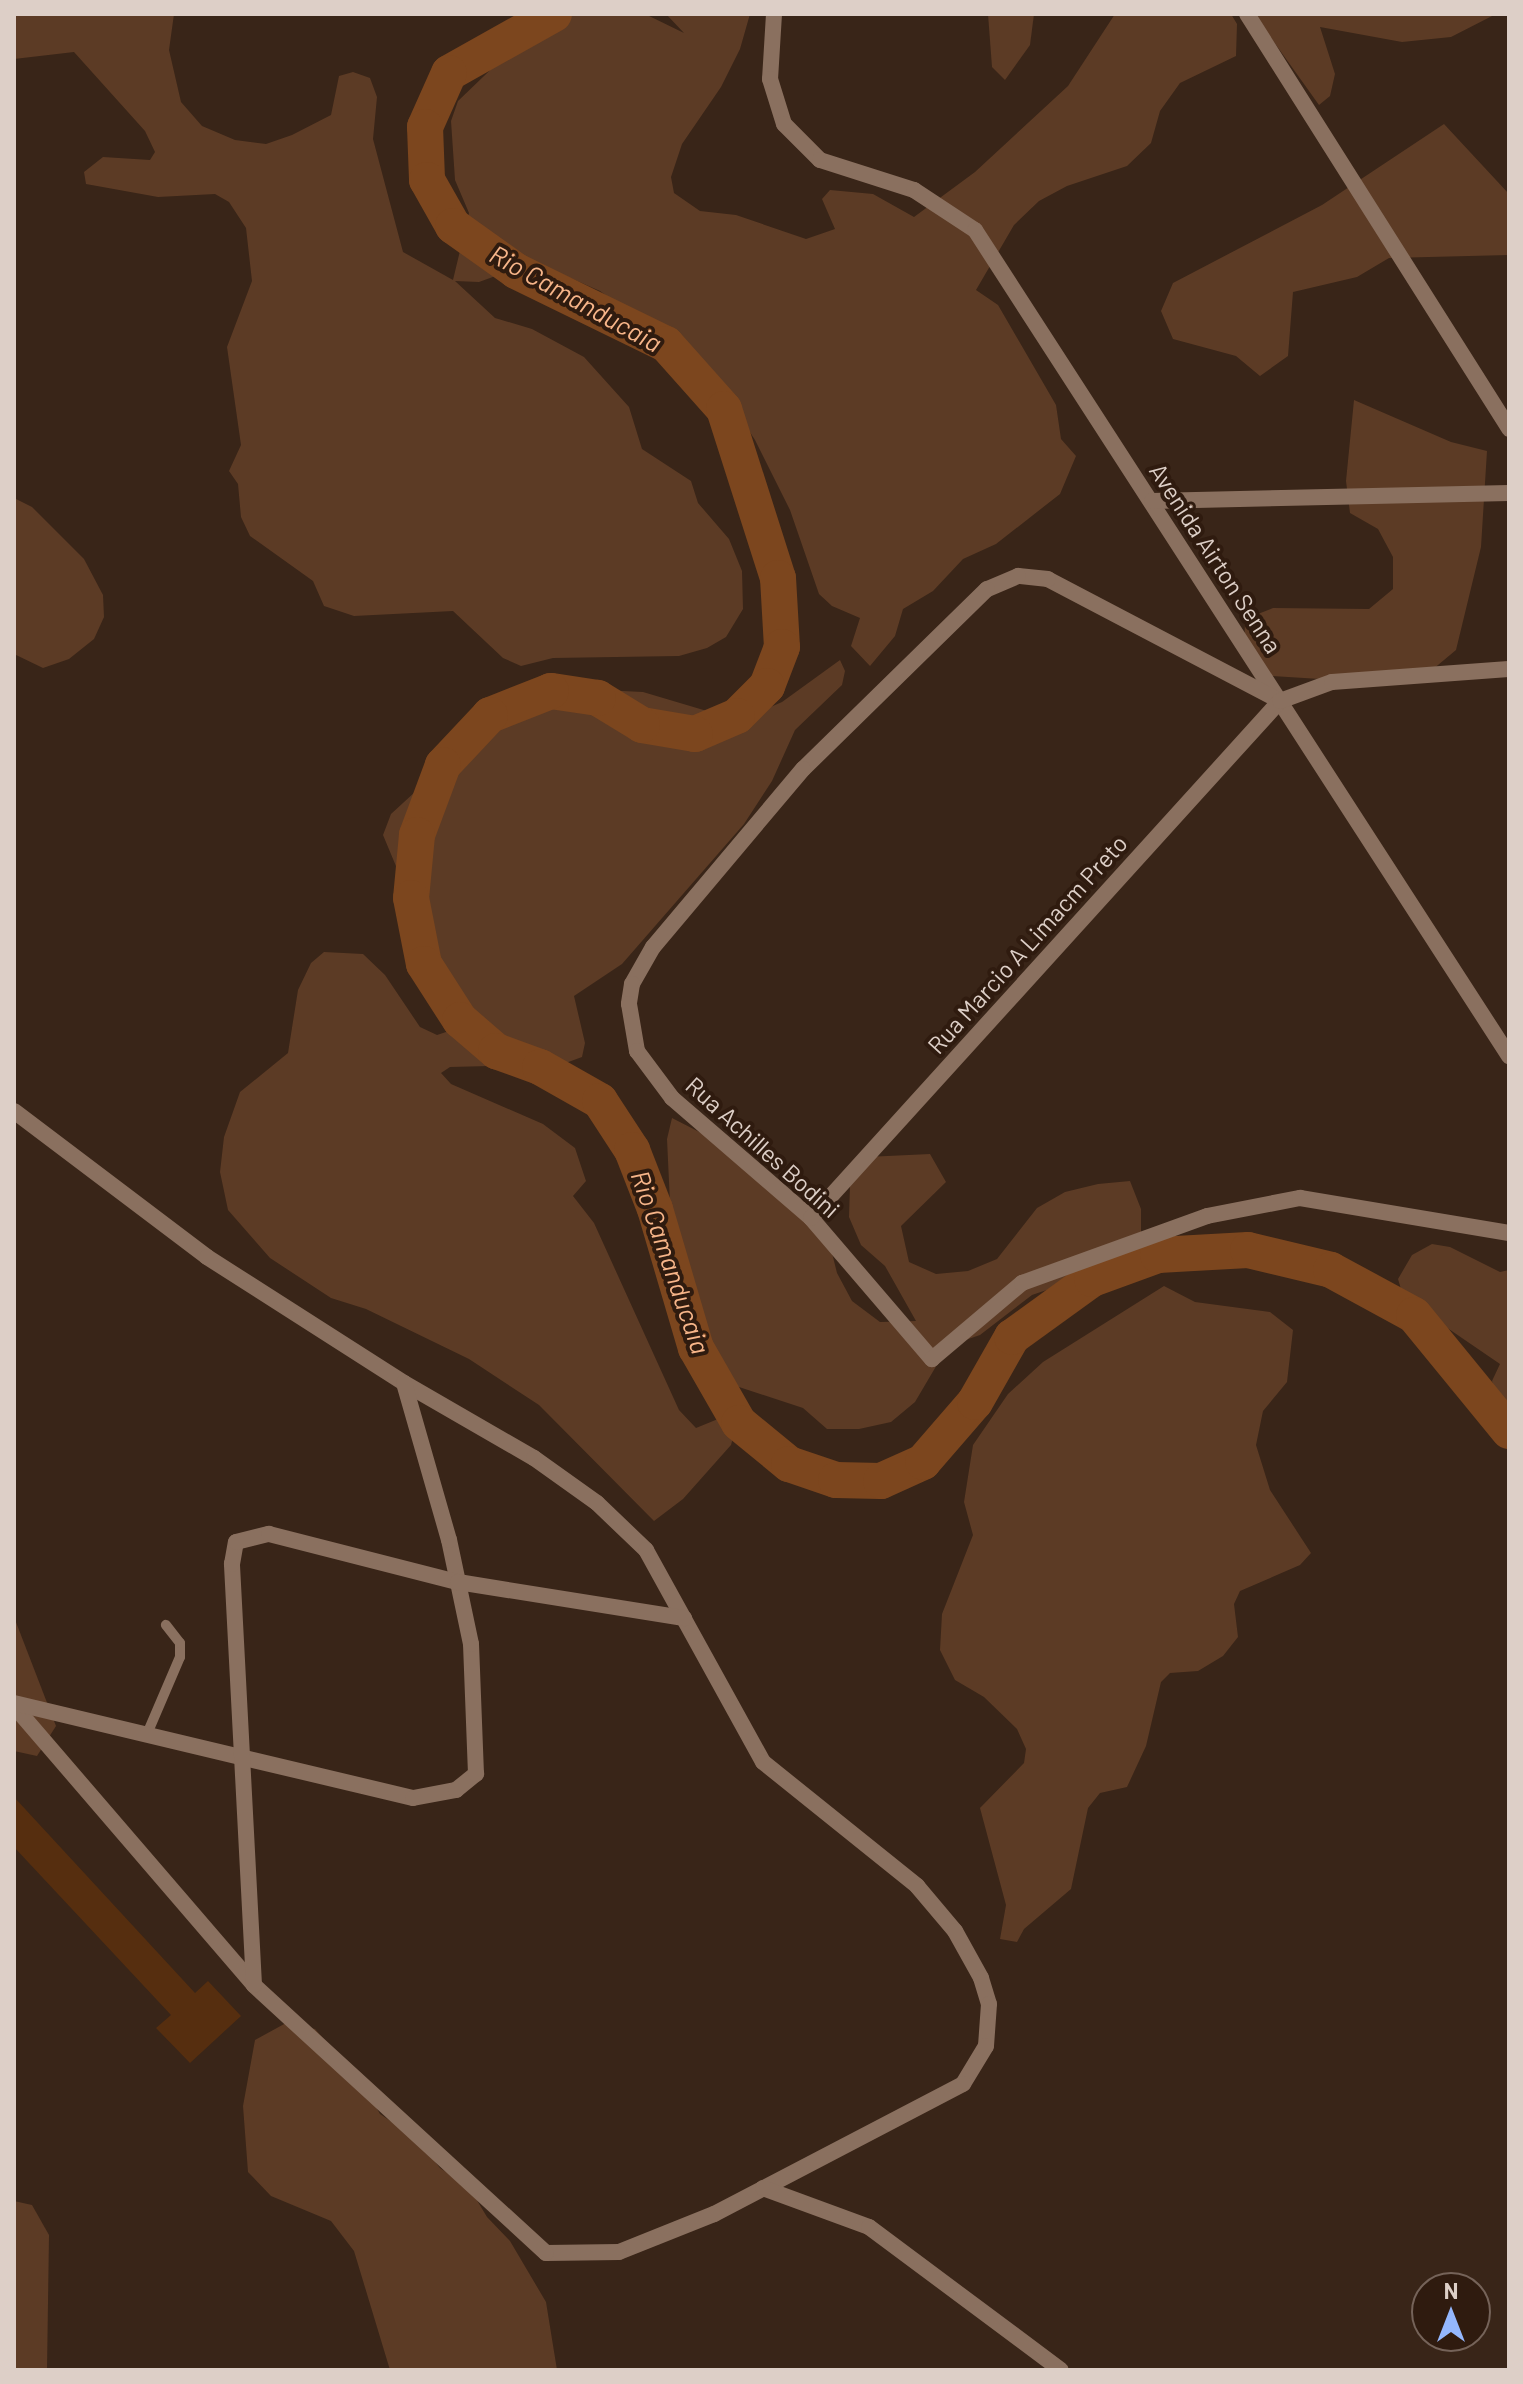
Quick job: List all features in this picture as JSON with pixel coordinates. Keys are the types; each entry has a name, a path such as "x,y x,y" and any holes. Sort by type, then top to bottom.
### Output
{"street":[{"name":"Avenida Airton Senna","path":"774,14 770,79 784,124 820,160 914,190 975,230 1509,1056"},
{"path":"1247,14 1509,429"},
{"path":"1152,501 1509,493"},
{"name":"Rua Achilles Bodini","path":"1280,701 1048,579 1018,576 987,589 803,769 653,947 632,984 631,1026 650,1072 811,1218 932,1359 1022,1283 1207,1216 1300,1198 1509,1233"},
{"path":"1280,701 1332,682 1509,669"},
{"name":"Rua Marcio A Limacm Preto","path":"811,1218 1280,701"},
{"path":"14,1111 207,1257 404,1383 534,1458 597,1503 646,1550 763,1762 917,1886 955,1931 981,1978 989,2004 986,2046 963,2084 763,2188 619,2252 546,2253 254,1985 14,1705"},
{"path":"14,1705 413,1798 456,1790 476,1774 471,1644 458,1582 404,1383"},
{"path":"254,1985 232,1564 236,1542 269,1534 458,1582 684,1618"},
{"path":"763,2188 869,2227 1061,2370"}],"lane":[{"path":"147,1734 180,1657 180,1643 166,1625"}],"shaded area":[{"path":"14,14 174,14 169,50 181,102 202,126 235,140 266,144 292,135 331,115 339,76 353,72 370,78 377,97 373,139 403,252 453,280 469,213 455,180 451,121 458,101 533,29 566,14 645,14 684,33 666,14 750,14 740,49 721,87 682,144 671,177 674,193 700,211 736,215 806,239 835,229 822,199 830,190 873,194 914,217 975,172 1068,86 1115,14 1231,14 1237,24 1236,56 1180,83 1160,111 1151,143 1127,166 1067,186 1039,201 1014,225 976,290 998,305 1056,405 1061,439 1076,456 1060,494 996,544 963,559 933,591 903,609 895,636 870,666 851,646 860,618 832,606 819,594 790,510 755,440 731,403 688,356 600,291 550,269 515,269 479,282 455,281 495,318 532,329 584,357 629,407 642,449 691,481 698,503 729,539 742,571 743,609 726,637 707,648 679,656 553,658 521,666 503,658 453,611 354,616 324,606 313,581 250,536 241,517 238,484 229,471 241,445 227,347 252,281 246,228 229,202 215,194 158,197 86,184 84,172 103,157 150,160 155,152 145,131 74,52 14,59"},
{"path":"988,14 1034,14 1030,45 1005,80 992,67"},
{"path":"1254,14 1496,14 1451,37 1402,42 1320,27 1335,74 1330,96 1319,105"},
{"path":"1444,124 1509,194 1509,255 1389,258 1357,277 1293,292 1288,356 1260,376 1236,356 1173,339 1161,311 1173,283 1322,205"},
{"path":"1354,400 1451,442 1487,451 1481,547 1456,650 1432,670 1336,680 1272,676 1244,655 1245,619 1273,608 1369,609 1393,589 1393,557 1378,529 1350,513 1346,481"},
{"path":"14,498 32,507 84,559 103,595 104,617 94,639 69,659 43,668 14,654"},
{"path":"840,660 845,671 842,685 795,730 772,781 744,824 622,964 574,996 585,1043 582,1057 563,1064 450,1067 441,1073 451,1084 543,1124 575,1148 586,1181 573,1196 594,1223 679,1410 696,1428 718,1419 736,1427 731,1445 683,1499 654,1521 539,1405 469,1359 366,1309 331,1298 270,1258 228,1210 220,1172 224,1137 240,1092 288,1053 298,990 311,963 324,952 363,954 385,975 420,1027 437,1035 452,1030 451,998 383,835 391,814 465,746 544,709 602,690 643,692 717,714 750,716 782,702"},
{"path":"672,1118 715,1140 829,1241 837,1273 852,1301 880,1322 916,1321 885,1266 861,1245 849,1217 850,1185 866,1157 930,1154 946,1182 901,1226 909,1262 936,1274 968,1271 997,1259 1037,1208 1065,1192 1098,1184 1130,1181 1141,1209 1141,1241 1120,1265 1032,1295 980,1335 948,1346 915,1402 891,1422 859,1429 827,1429 803,1408 739,1387 716,1363 670,1203 667,1139"},
{"path":"1432,1244 1450,1247 1500,1272 1509,1270 1509,1432 1492,1381 1500,1364 1421,1310 1401,1289 1398,1279 1412,1255"},
{"path":"1164,1286 1195,1302 1270,1312 1293,1330 1287,1382 1263,1411 1256,1445 1270,1490 1311,1553 1300,1565 1240,1591 1234,1604 1238,1637 1223,1656 1198,1671 1170,1673 1161,1682 1146,1746 1127,1787 1100,1793 1088,1808 1071,1889 1024,1929 1017,1942 1000,1939 1006,1905 980,1808 1024,1763 1026,1749 1017,1729 984,1697 955,1680 940,1650 942,1614 973,1535 964,1502 973,1445 1008,1394 1043,1362"},
{"path":"14,1617 56,1726 37,1756 14,1751"},
{"path":"286,2023 315,2029 363,2084 380,2114 416,2138 440,2168 469,2187 487,2217 510,2241 546,2302 557,2370 390,2370 354,2251 331,2221 271,2196 248,2172 243,2106 255,2040"},
{"path":"14,2201 32,2205 49,2235 47,2370 14,2370"}],"building":[{"path":"14,1797 195,1993 208,1981 241,2016 190,2063 156,2028 171,2015 14,1847"}],"waterway":[{"name":"Rio Camanducaia","path":"554,14 449,73 425,127 427,180 453,226 516,271 666,344 724,409 778,578 782,647 767,686 737,716 695,734 642,725 598,698 551,691 490,715 443,765 417,835 411,898 424,964 460,1020 496,1051 540,1067 600,1101 632,1150 655,1209 696,1348 739,1423 789,1464 836,1480 881,1481 923,1462 975,1402 1012,1337 1092,1279 1158,1255 1248,1250 1331,1270 1414,1315 1509,1431"}]}
